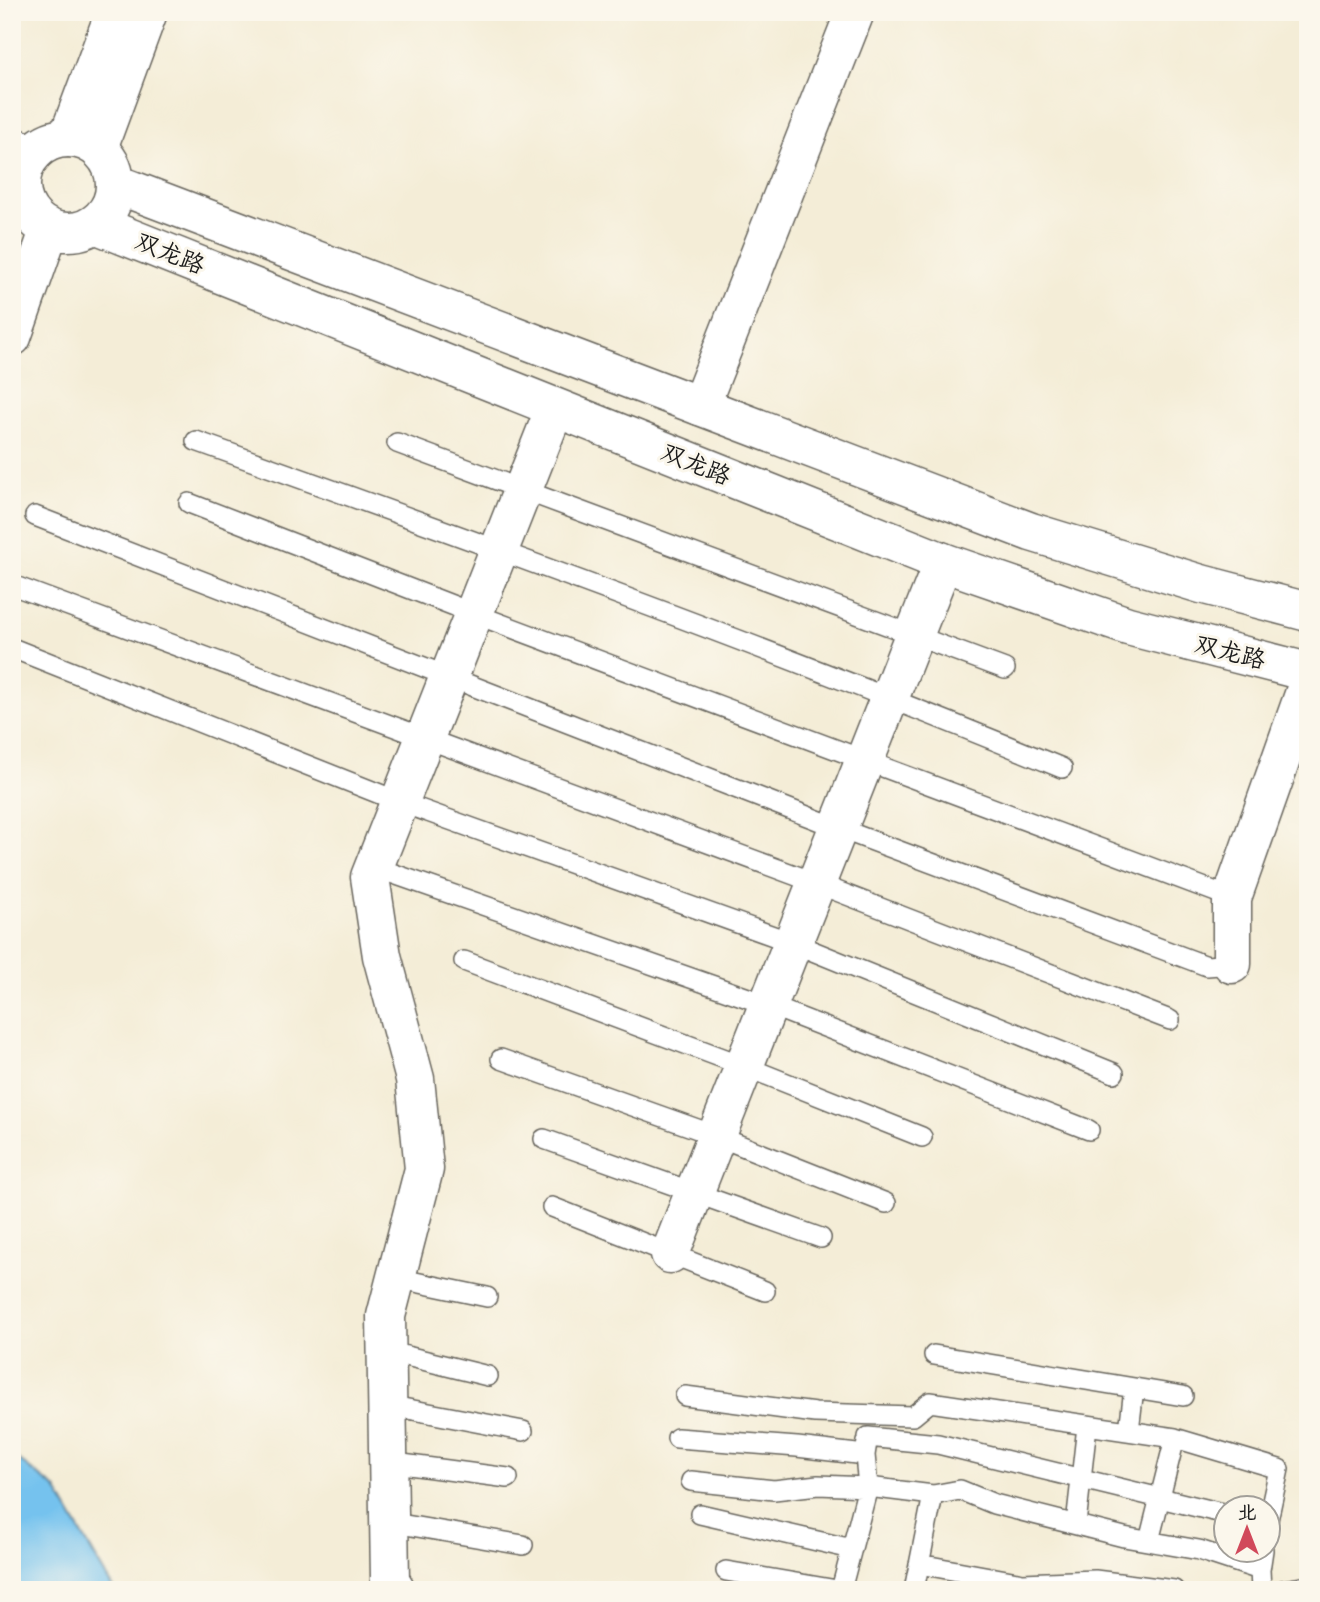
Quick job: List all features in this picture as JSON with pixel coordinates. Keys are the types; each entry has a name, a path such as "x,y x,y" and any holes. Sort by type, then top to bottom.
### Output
{"street":[{"path":"83,143 115,12"},
{"path":"83,143 148,12"},
{"path":"700,407 855,12"},
{"path":"12,337 30,214 21,195 20,180 24,166 22,150 55,139 83,143 107,158 116,184 110,206 95,223 73,231 30,214"},
{"name":"双龙路","path":"116,184 1031,532 1308,612"},
{"name":"双龙路","path":"95,223 943,562 1128,626 1308,672"},
{"path":"396,1590 390,1580 386,1316 424,1169 415,1079 382,956 370,877 555,408"},
{"path":"670,1254 943,562"},
{"path":"1231,964 1231,898 1308,683"}],"lane":[{"path":"196,441 500,550 890,697 1062,768"},
{"path":"397,443 1004,669"},
{"path":"189,502 475,614 1231,898"},
{"path":"35,516 838,828 1207,966 1231,964"},
{"path":"12,585 816,883 1170,1020"},
{"path":"12,648 400,802 793,943 1114,1073"},
{"path":"374,867 768,1005 1090,1130"},
{"path":"464,961 744,1066 922,1137"},
{"path":"501,1059 717,1136 886,1203"},
{"path":"544,1139 821,1238"},
{"path":"552,1207 765,1291"},
{"path":"396,1278 487,1297"},
{"path":"386,1351 488,1376"},
{"path":"934,1356 1183,1396"},
{"path":"1129,1431 1134,1388"},
{"path":"685,1396 815,1413 913,1416 930,1402 1175,1438 1279,1469 1274,1494"},
{"path":"387,1405 523,1431"},
{"path":"726,1571 839,1590 868,1487 866,1446 872,1413"},
{"path":"1076,1524 1087,1426"},
{"path":"677,1438 796,1447 938,1444 1212,1511"},
{"path":"1149,1541 1175,1438"},
{"path":"387,1462 508,1478"},
{"path":"691,1481 774,1490 818,1485 868,1487 933,1496 960,1490 994,1504 1149,1541 1199,1550 1261,1580"},
{"path":"914,1590 933,1496"},
{"path":"700,1514 852,1549"},
{"path":"388,1522 523,1545"},
{"path":"919,1564 1007,1585 1095,1580 1174,1590"},
{"path":"1283,1590 1308,1586"}],"water":[{"path":"12,1455 56,1489 114,1590 12,1590"}]}
